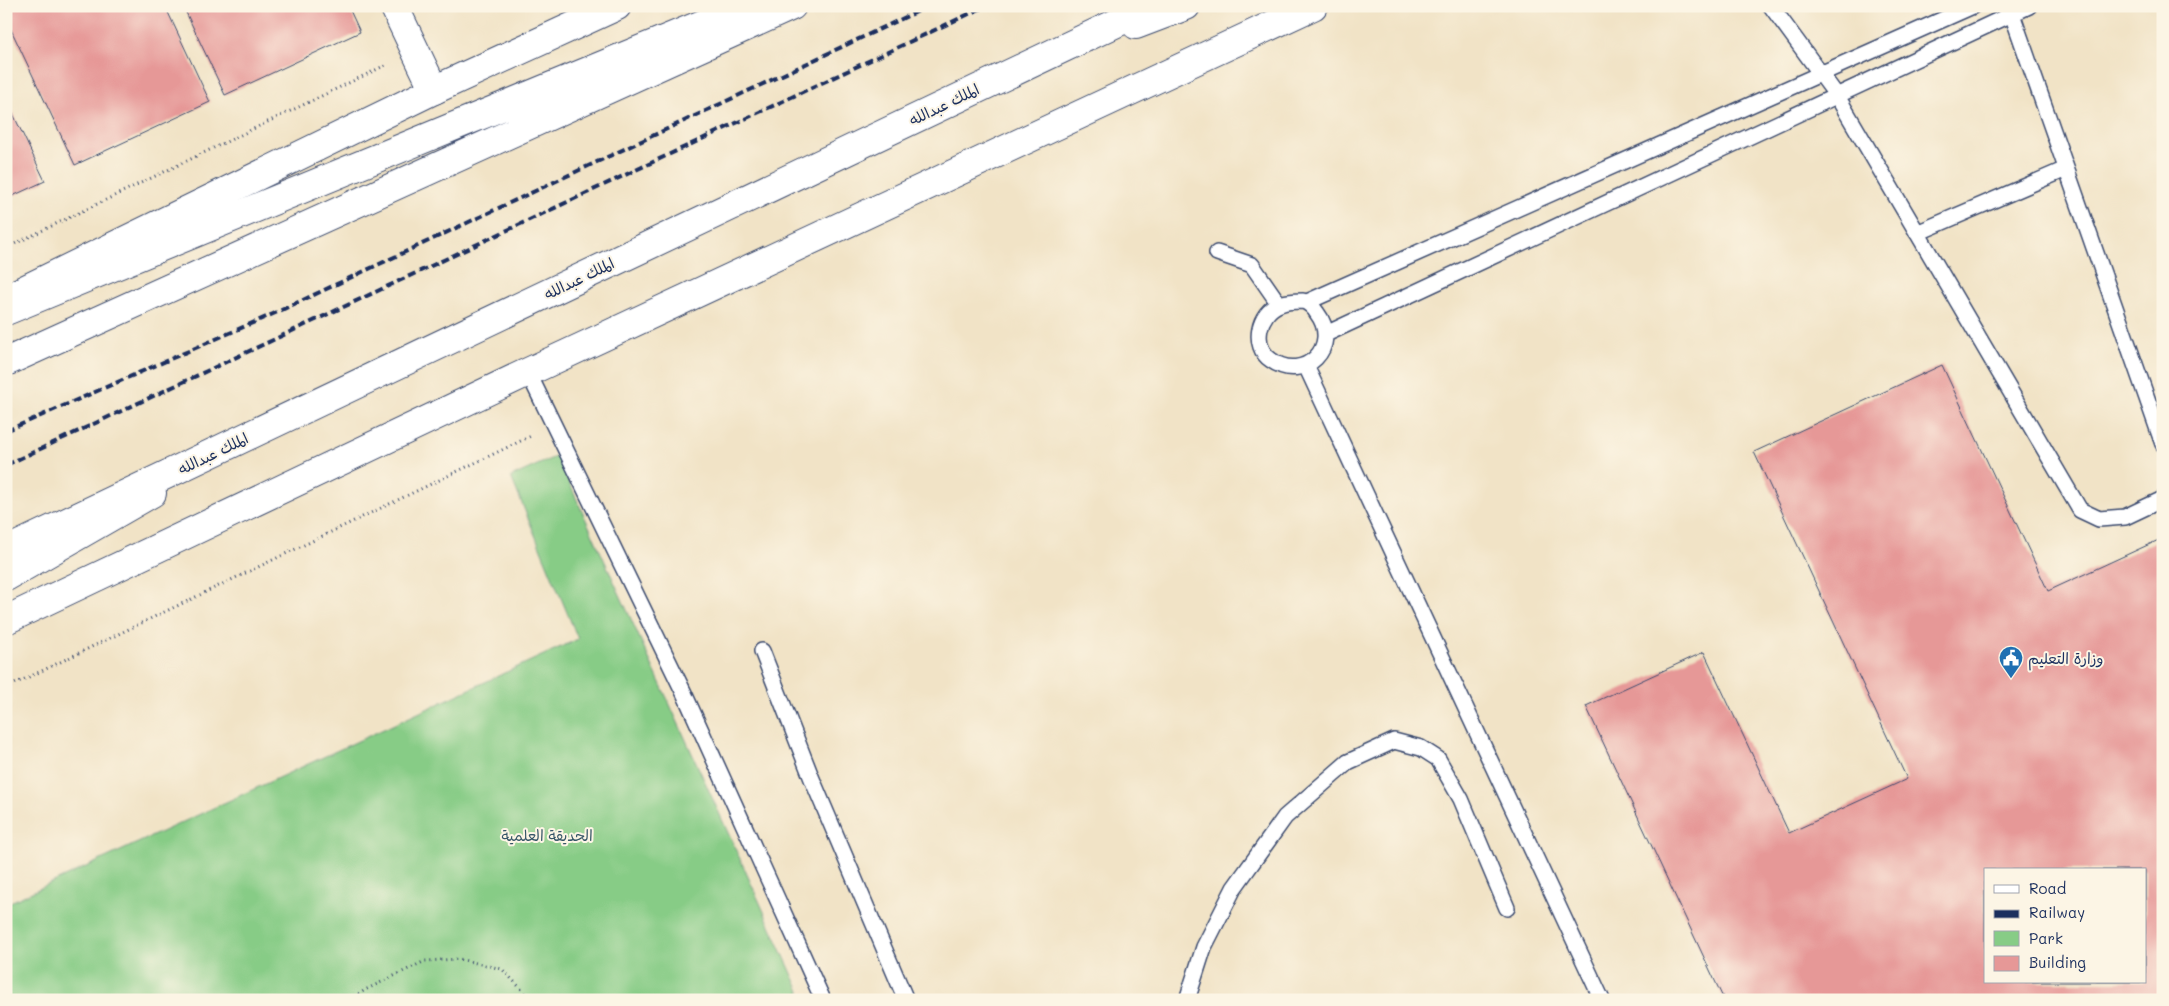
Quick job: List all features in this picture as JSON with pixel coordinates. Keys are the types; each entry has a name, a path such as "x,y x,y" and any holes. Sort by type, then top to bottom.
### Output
{"main road":[{"path":"394,6 434,90"},
{"path":"6,298 434,90 617,6"},
{"path":"6,311 746,6"},
{"path":"6,362 792,6"},
{"name":"الملك عبدالله","path":"6,551 1152,6"},
{"path":"1015,70 1186,6"},
{"path":"6,620 528,372 1313,6"},
{"path":"6,577 273,424"}],"lane":[{"path":"1771,6 1837,96 2080,510 2100,519 2125,517 2163,499"},
{"path":"1307,302 1323,322 1326,334 1324,347 1316,358 1306,366 1293,368 1280,366 1269,359 1261,348 1259,335 1261,323 1268,311 1279,304 1307,302 1973,6"},
{"path":"1326,334 1837,96 2012,10 2029,6"},
{"path":"2012,10 2163,444"},
{"path":"1917,233 2066,169"},
{"path":"1217,253 1252,265 1279,304"},
{"path":"1306,366 1602,1000"},
{"path":"528,372 684,693 823,1000"},
{"path":"762,651 812,779 906,1000"},
{"path":"1187,1000 1204,947 1234,888 1285,817 1348,762 1394,741 1421,748 1438,759 1461,799 1507,908"}],"path":[{"path":"6,248 415,51"},
{"path":"6,688 554,425"},
{"path":"350,1000 365,990 425,961 459,959 502,970 532,1000"}],"green space":[{"name":"الحديقة العلمية","path":"557,456 804,1000 6,1000 6,904 578,639 511,477"}],"building":[{"path":"6,6 165,6 210,102 75,165 6,19"},
{"path":"183,6 348,6 360,32 225,95"},
{"path":"6,99 45,181 6,199"},
{"name":"وزارة التعليم","path":"1942,365 2048,591 2163,538 2163,1000 1724,1000 1586,706 1704,652 1789,833 1907,779 1754,452"}],"railway":[{"path":"6,431 273,314 929,6"},
{"path":"6,465 986,6"}],"place":[{"name":"وزارة التعليم","path":"2011,679"}]}
